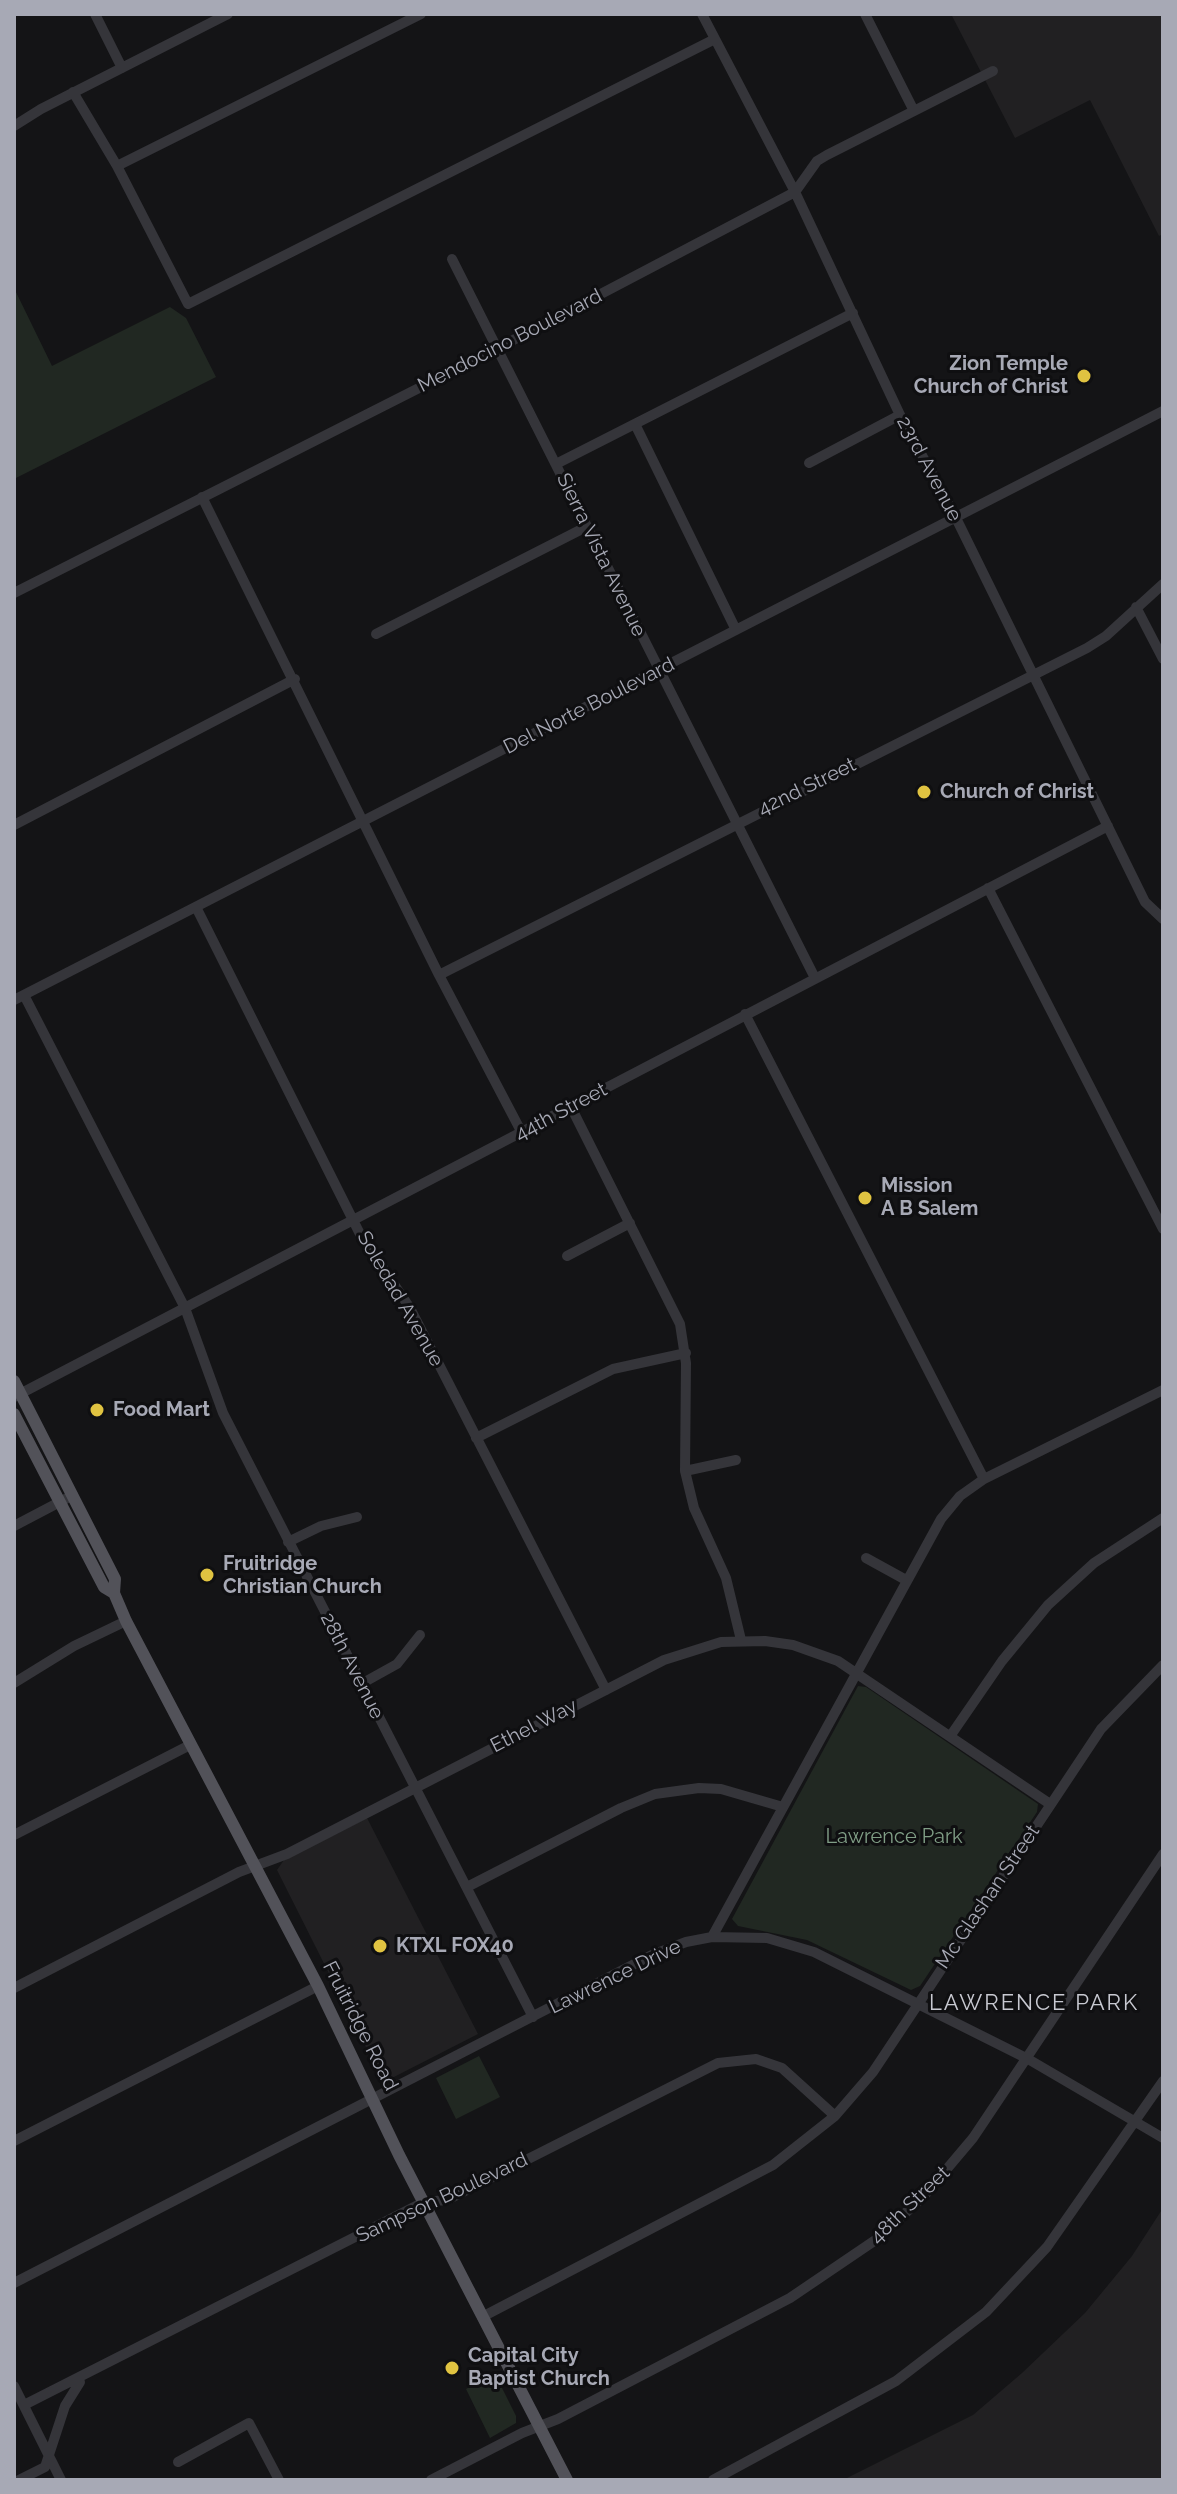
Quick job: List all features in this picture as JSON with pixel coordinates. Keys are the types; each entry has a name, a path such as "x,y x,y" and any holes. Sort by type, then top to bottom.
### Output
{"main road":[{"name":"Fruitridge Road","path":"14,1381 17,1395 73,1495 115,1579 114,1593 126,1621 240,1843 256,1866 318,1986 424,2202 567,2480"},
{"name":"Fruitridge Road","path":"14,1414 104,1587 114,1593"}],"street":[{"path":"95,14 122,68"},
{"path":"14,126 73,92 228,14"},
{"path":"117,166 421,14"},
{"name":"23rd Avenue","path":"702,14 795,192 900,415 956,518 1145,902 1163,919"},
{"path":"865,14 914,111"},
{"path":"73,92 117,166 188,304 715,39"},
{"name":"Mendocino Boulevard","path":"14,593 498,348 795,192 817,161 993,71"},
{"name":"Sierra Vista Avenue","path":"452,259 734,823 815,978"},
{"path":"556,464 853,313"},
{"name":"Del Norte Boulevard","path":"19,998 1163,411"},
{"path":"809,463 900,415"},
{"path":"635,424 736,630"},
{"path":"202,497 295,679 439,975 522,1133"},
{"path":"376,634 586,527"},
{"name":"42nd Street","path":"439,975 734,823 1097,643 1163,584"},
{"path":"1136,607 1163,659"},
{"path":"14,825 295,679"},
{"name":"44th Street","path":"17,1395 1108,826"},
{"path":"988,888 1163,1229"},
{"name":"Soledad Avenue","path":"196,907 367,1245 401,1292 606,1690"},
{"name":"28th Avenue","path":"19,998 185,1308 223,1413 533,2017"},
{"path":"745,1014 984,1479"},
{"path":"571,1107 675,1311 686,1353 685,1471 694,1508 726,1578 741,1640"},
{"path":"567,1256 630,1223"},
{"path":"476,1438 613,1369 686,1353"},
{"path":"712,1937 941,1519 960,1496 984,1479 1163,1390"},
{"path":"685,1471 736,1460"},
{"path":"14,1526 73,1495"},
{"path":"288,1542 321,1526 357,1517"},
{"path":"951,1735 1002,1661 1048,1605 1094,1563 1163,1518"},
{"path":"866,1558 906,1580"},
{"path":"14,1683 74,1646 126,1621"},
{"path":"361,1684 397,1664 420,1635"},
{"name":"Ethel Way","path":"14,1988 256,1866 287,1854 415,1786 684,1652 741,1640 793,1645 857,1671 1050,1804"},
{"name":"Mc Glashan Street","path":"482,2317 773,2165 835,2116 873,2072 1101,1729 1163,1665"},
{"path":"14,1835 190,1745"},
{"path":"467,1887 621,1808 655,1794 721,1789 783,1807"},
{"name":"48th Street","path":"431,2480 790,2298 855,2257 899,2221 950,2168 1028,2059 1163,1854"},
{"name":"Lawrence Drive","path":"14,2283 664,1949 712,1937 744,1936 789,1943 1028,2059 1137,2120 1163,2138"},
{"path":"14,2141 318,1986"},
{"name":"Sampson Boulevard","path":"24,2405 88,2376 424,2202 447,2200 708,2067 731,2059 756,2059 782,2068 835,2116"},
{"path":"713,2480 896,2381 959,2335 1047,2247 1163,2081"},
{"name":"Sampson Boulevard","path":"50,2457 65,2406 75,2386 88,2376"},
{"path":"14,2386 61,2480"},
{"path":"178,2462 249,2423 279,2480"},
{"path":"19,2480 45,2467 50,2457"}],"shaded area":[{"path":"951,14 1163,14 1163,234 1159,236 1090,100 1015,138"},
{"path":"367,1818 478,2034 392,2078 379,2073 277,1870 284,1860"},
{"path":"1163,2208 1163,2480 843,2480 973,2415 1085,2313 1132,2256"}],"green space":[{"path":"14,288 52,366 170,307 186,318 216,377 14,479"},
{"name":"Lawrence Park","path":"858,1686 866,1687 1038,1804 1037,1812 920,1986 911,1990 807,1940 738,1926 732,1919"},
{"path":"479,2056 500,2097 456,2119 436,2078"},
{"path":"495,2374 516,2416 516,2423 490,2438 466,2389"}],"place":[{"name":"Zion Temple Church of Christ","path":"1084,376"},
{"name":"Church of Christ","path":"924,792"},
{"name":"Mission A B Salem","path":"865,1198"},
{"name":"Food Mart","path":"97,1410"},
{"name":"Fruitridge Christian Church","path":"207,1575"},
{"name":"KTXL FOX40","path":"380,1946"},
{"name":"Capital City Baptist Church","path":"452,2368"}],"district":[{"name":"LAWRENCE PARK","path":"1034,2003"}]}
